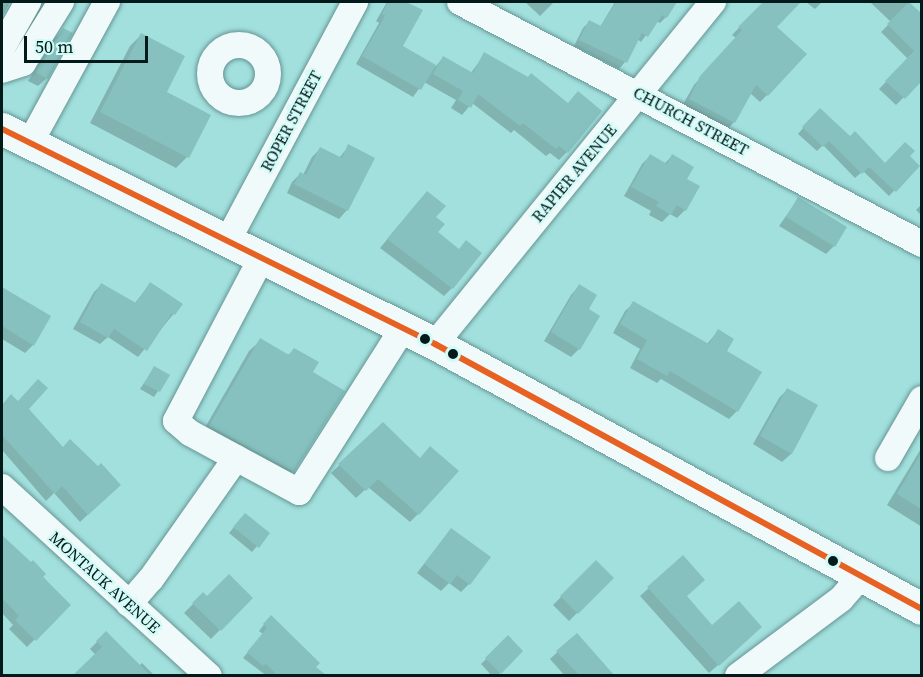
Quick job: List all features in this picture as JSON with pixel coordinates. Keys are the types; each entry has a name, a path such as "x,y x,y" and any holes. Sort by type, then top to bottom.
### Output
{"main road":[{"path":"2,129 403,328 921,609"}],"street":[{"path":"2,48 28,2"},
{"path":"2,70 23,63 61,2"},
{"path":"30,143 107,2"},
{"name":"ROPER STREET","path":"228,240 355,2"},
{"name":"CHURCH STREET","path":"460,2 640,94 921,244"},
{"name":"RAPIER AVENUE","path":"435,345 713,2"},
{"path":"266,88 299,104"},
{"path":"262,257 176,421 190,434 299,492 403,328"},
{"path":"888,458 921,399"},
{"path":"129,604 151,579 236,458"},
{"name":"MONTAUK AVENUE","path":"2,487 209,675"},
{"path":"738,675 841,599 861,576"}],"building":[{"path":"388,2 406,2 423,10 403,46 436,65 421,90 362,56 385,16 382,14"},
{"path":"616,2 677,2 667,18 662,15 648,37 642,33 627,63 579,40 589,20 601,26"},
{"path":"763,2 801,2 777,27 807,54 768,96 756,85 735,123 689,99 700,76 742,30 738,27"},
{"path":"909,2 921,13 921,82 905,99 885,81 914,51 887,24"},
{"path":"63,28 73,33 48,79 35,72"},
{"path":"141,33 185,56 167,92 211,115 189,158 100,112"},
{"path":"484,52 528,77 531,73 568,103 578,91 602,111 568,153 559,146 556,149 523,123 520,126 478,94 471,108 458,100 463,91 433,74 443,56 473,73"},
{"path":"820,108 850,136 855,131 885,163 905,142 915,151 910,156 920,166 896,192 869,167 862,174 829,141 823,147 802,127"},
{"path":"348,144 375,158 348,211 294,184 300,172 306,175 320,147 342,158"},
{"path":"650,154 667,164 672,154 694,167 687,179 700,186 686,211 677,205 671,215 656,206 659,202 631,187"},
{"path":"427,191 446,206 436,217 445,224 438,232 459,249 466,240 482,253 453,289 387,239"},
{"path":"798,197 847,227 835,247 786,217"},
{"path":"150,282 183,304 175,315 172,313 147,351 114,329 108,338 80,322 101,283 136,303"},
{"path":"579,284 597,295 589,309 600,316 580,350 551,332"},
{"path":"2,287 51,316 34,346 2,326"},
{"path":"633,301 709,344 718,329 734,339 727,351 762,372 738,412 670,371 667,376 637,359 647,340 620,324"},
{"path":"260,338 289,355 294,348 319,362 313,372 345,391 294,472 209,426"},
{"path":"154,366 170,375 160,392 144,384"},
{"path":"38,379 48,388 29,409 63,447 70,439 98,466 101,463 121,485 88,515 62,486 55,494 2,435 2,405 11,394 18,401"},
{"path":"787,388 818,405 792,454 760,436"},
{"path":"383,422 420,458 430,446 459,471 419,515 378,479 366,491 338,464"},
{"path":"921,453 921,509 897,494"},
{"path":"245,513 270,533 259,548 233,527"},
{"path":"451,528 491,557 470,585 457,575 450,584 424,564"},
{"path":"2,535 31,562 33,560 46,574 43,577 71,605 36,641 15,620 19,616 2,598"},
{"path":"683,555 705,580 687,596 712,625 739,601 762,627 719,666 647,587"},
{"path":"596,560 614,578 578,614 560,596"},
{"path":"229,574 253,598 221,631 192,603 203,592 207,596"},
{"path":"271,615 320,663 316,667 326,675 277,675 266,664 263,666 247,652 267,628 263,624"},
{"path":"106,631 150,675 73,675 102,647 96,641"},
{"path":"577,633 614,675 579,675 556,651"},
{"path":"508,635 523,651 501,674 485,658"}],"transit line":[{"path":"2,129 435,344 922,609"}]}
